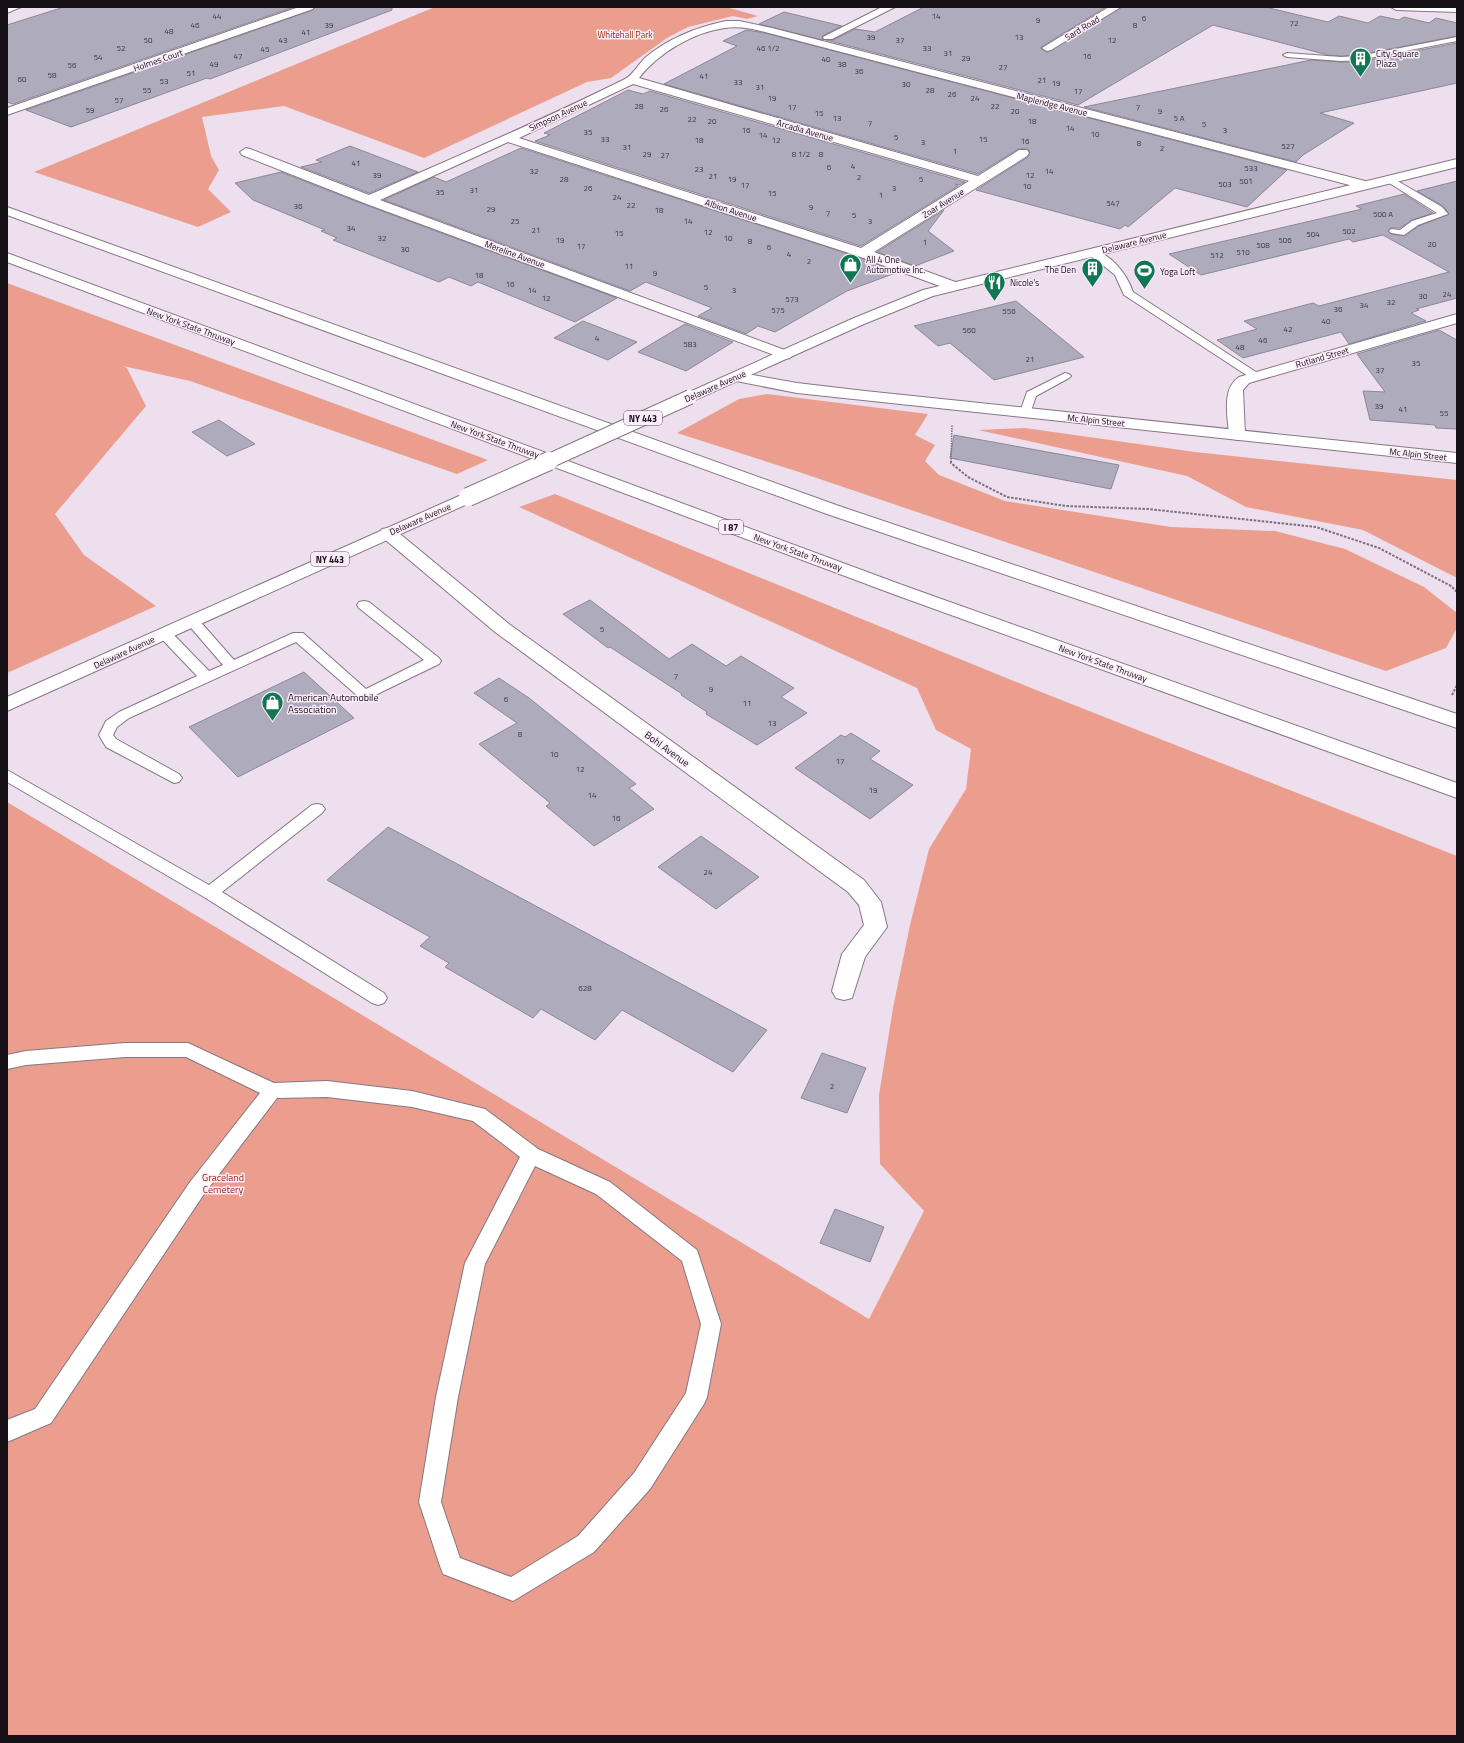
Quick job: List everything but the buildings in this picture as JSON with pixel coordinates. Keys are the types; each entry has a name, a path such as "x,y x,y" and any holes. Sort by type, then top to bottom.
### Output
{"main road":[{"path":"7,10 16,7"},
{"name":"Holmes Court","path":"7,112 309,7"},
{"path":"828,37 890,7"},
{"name":"Sard Road","path":"1047,48 1116,7"},
{"path":"1396,7 1457,10"},
{"name":"Simpson Avenue","path":"369,200 632,80 637,71 658,53 693,34 720,24 739,24"},
{"name":"Mapleridge Avenue","path":"739,24 1365,185"},
{"name":"Arcadia Avenue","path":"632,80 978,180"},
{"name":"Albion Avenue","path":"507,138 863,253 953,286"},
{"name":"Mereline Avenue","path":"246,152 369,200 785,355"},
{"name":"Zoar Avenue","path":"863,253 1023,153"},
{"name":"Delaware Avenue","path":"7,705 192,620 859,321 928,293 1457,162"},
{"path":"7,211 834,510 1457,721"},
{"name":"New York State Thruway","path":"7,257 899,590 1457,791"},
{"name":"Rutland Street","path":"1236,435 1235,390 1238,384 1255,376 1457,318"},
{"name":"Mc Alpin Street","path":"736,377 797,388 1457,458"},
{"name":"Bohl Avenue","path":"388,533 502,628 856,886 870,902 876,927 854,954 844,991"}],"lane":[{"path":"1287,55 1341,59 1359,58 1457,39"},
{"path":"1389,179 1439,208 1443,214 1415,223 1401,233 1394,232"},
{"path":"1092,252 1110,264 1125,279 1128,293 1255,376"},
{"path":"1026,412 1031,394 1065,376"},
{"path":"174,778 111,742 106,735 111,724 124,715 298,636 366,695 434,661 364,605"},
{"path":"192,620 232,666"},
{"path":"164,633 207,678"},
{"path":"7,775 210,893 378,998"},
{"path":"210,893 317,809"},
{"path":"7,1062 26,1058 125,1050 188,1050 272,1091 327,1089 412,1099 478,1114 531,1155 603,1188 690,1256 711,1324 696,1397 642,1481 586,1544 513,1589 452,1566 430,1502 447,1397 475,1263 531,1155"},
{"path":"7,1431 43,1416 197,1188 272,1091"}],"path":[{"path":"950,405 953,436 951,463 968,477 1007,498 1066,506 1148,509 1316,527 1379,548 1451,586 1457,592"}],"green space":[{"name":"Whitehall Park","path":"435,7 726,7 758,16 747,19 733,16 688,27 667,38 611,78 587,82 424,158 284,106 202,117 211,156 219,170 208,189 231,212 198,227 34,172"},
{"path":"7,283 488,460 457,474 190,381 123,366 127,368 146,406 55,514 84,555 156,606 7,673"},
{"path":"767,394 928,414 915,435 935,445 925,461 939,475 1005,501 1171,527 1275,531 1345,549 1424,587 1457,613 1457,628 1446,648 1386,671 796,471 677,433 739,399"},
{"path":"1025,428 1195,452 1457,480 1457,578 1363,530 1246,507 1187,476 978,430"},
{"name":"Graceland Cemetery","path":"555,494 1041,692 1457,856 1457,1736 7,1736 7,802 869,1319 924,1211 880,1164 879,1095 893,1008 910,925 929,849 966,789 971,749 936,730 917,688 519,507"}],"place":[{"name":"City Square Plaza","path":"1361,78"},
{"name":"All 4 One Automotive Inc.","path":"850,284"},
{"name":"The Den","path":"1092,288"},
{"name":"Yoga Loft","path":"1144,290"},
{"name":"Nicole's","path":"994,302"},
{"name":"American Automobile Association","path":"272,722"}]}
